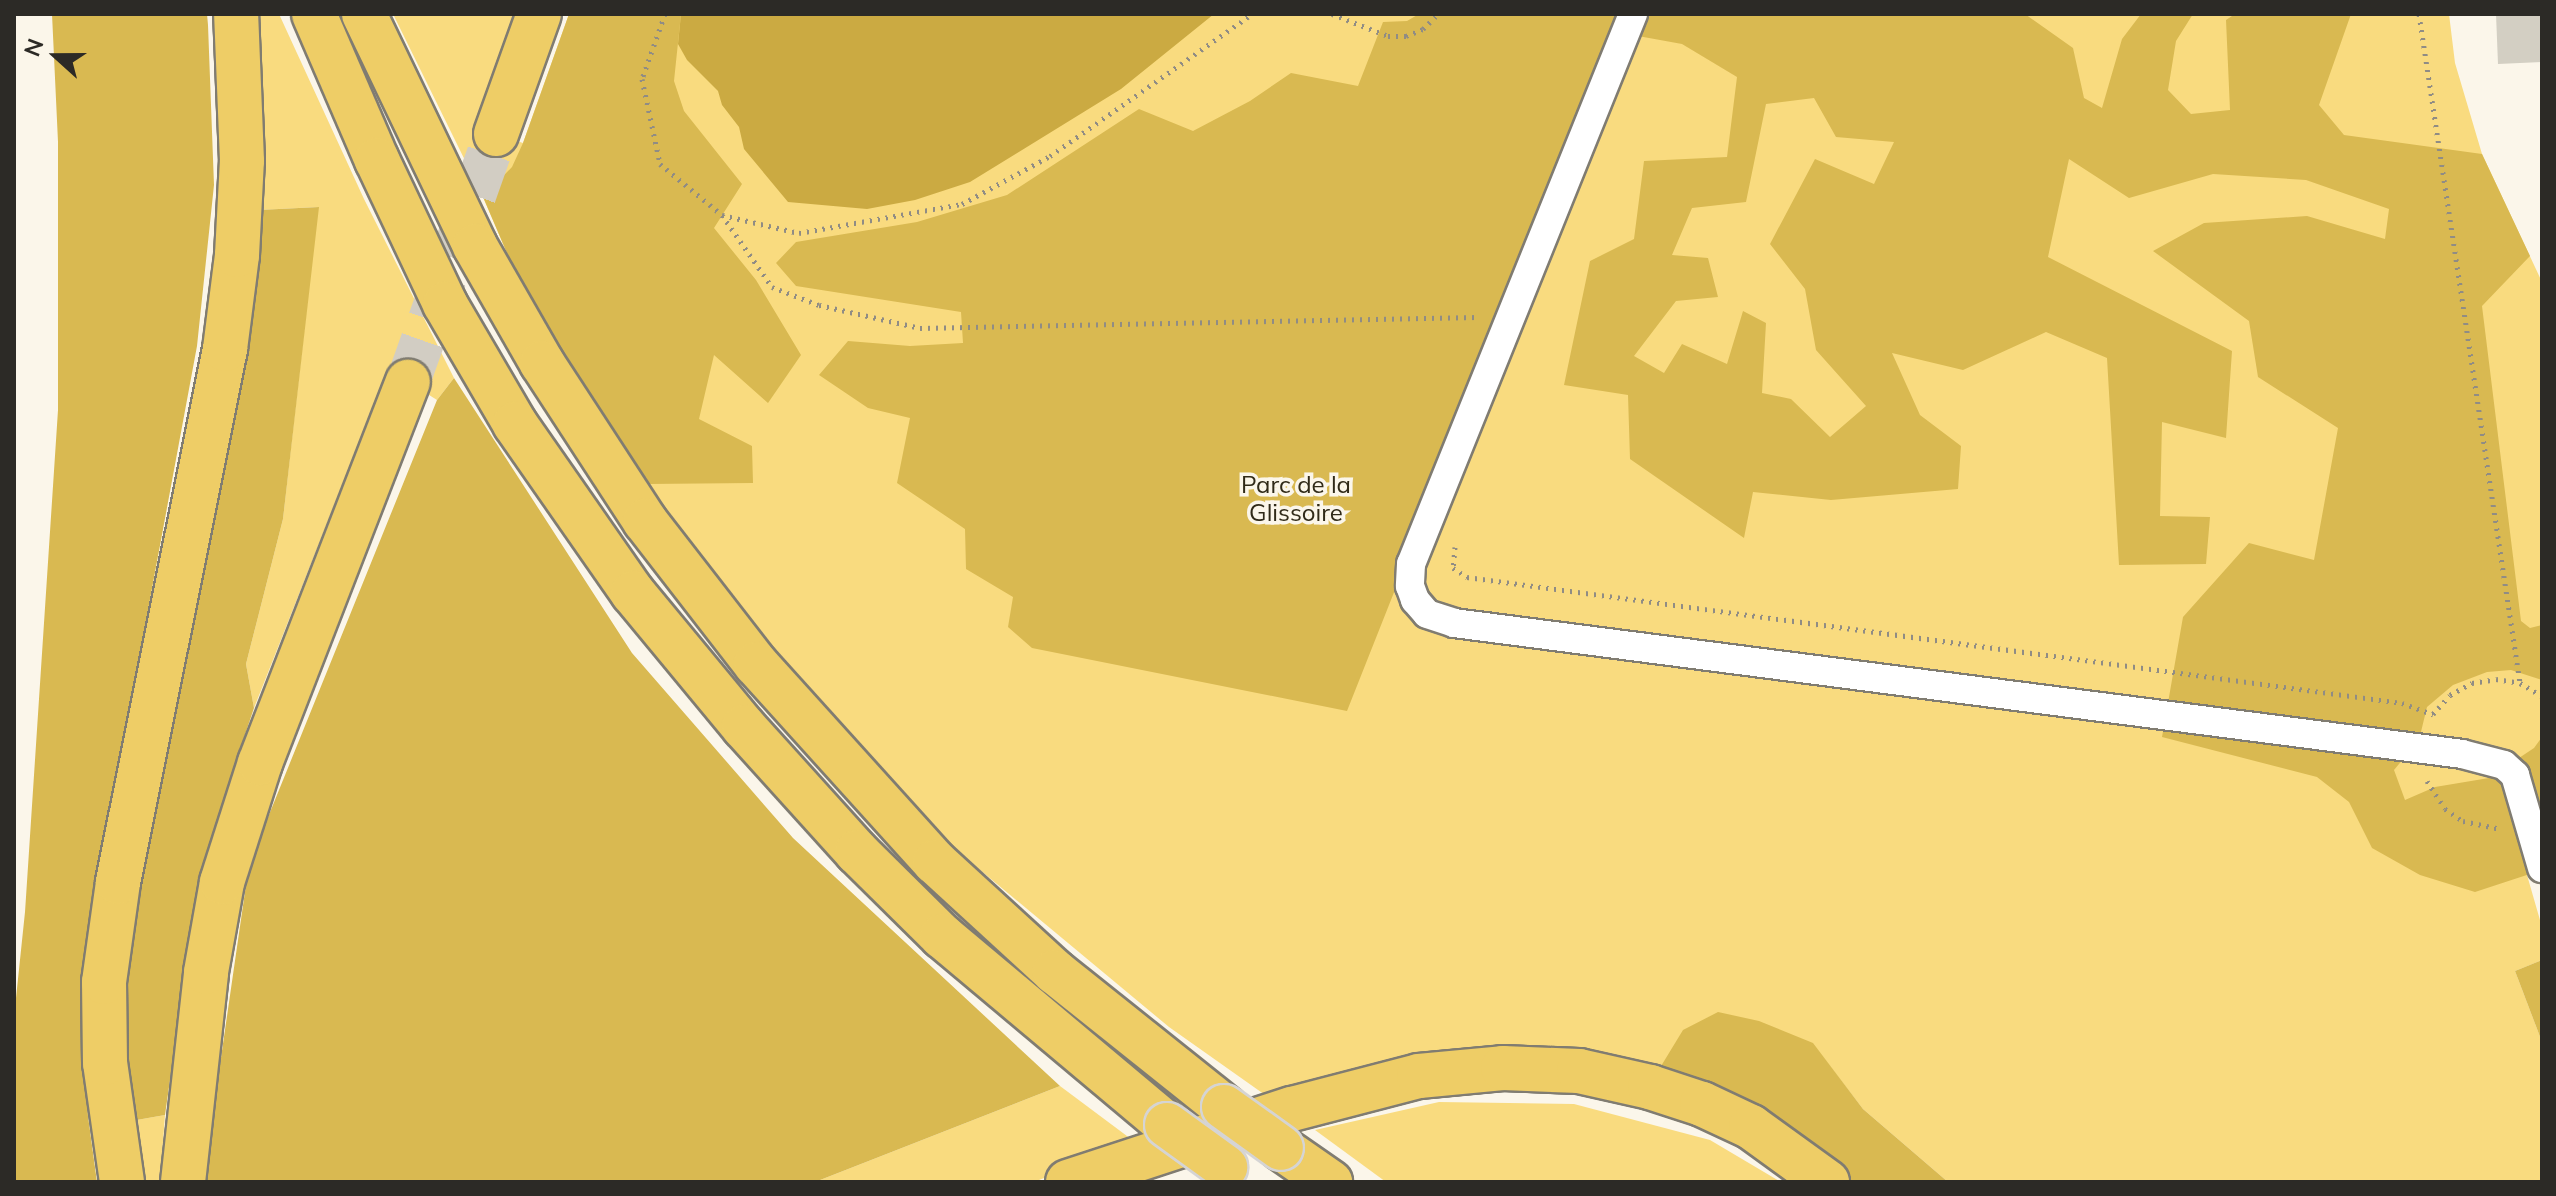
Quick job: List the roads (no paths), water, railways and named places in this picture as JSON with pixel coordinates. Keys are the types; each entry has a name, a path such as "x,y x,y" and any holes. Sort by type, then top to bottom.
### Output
{"highway":[{"path":"122,1182 105,1063 104,982 118,882 225,349 237,255 242,161 236,14"},
{"path":"314,14 445,304 515,424 633,593 744,727 868,863 942,936 1167,1125 1237,1174"},
{"path":"364,14 475,246 542,363 645,521 756,664 935,862 1055,972 1224,1107 1330,1182"},
{"path":"496,134 539,14"},
{"path":"183,1182 206,972 222,882 260,763 408,382"},
{"path":"1068,1182 1292,1109 1419,1076 1503,1068 1579,1071 1650,1087 1702,1104 1751,1127 1827,1182"}],"street":[{"path":"1633,14 1411,564 1410,586 1415,600 1427,614 1470,625 2422,748 2504,765 2515,775 2542,868"}],"tunnel":[{"path":"408,382 496,134"}],"park label":[{"name":"Parc de la Glissoire","path":"1296,499"}]}
